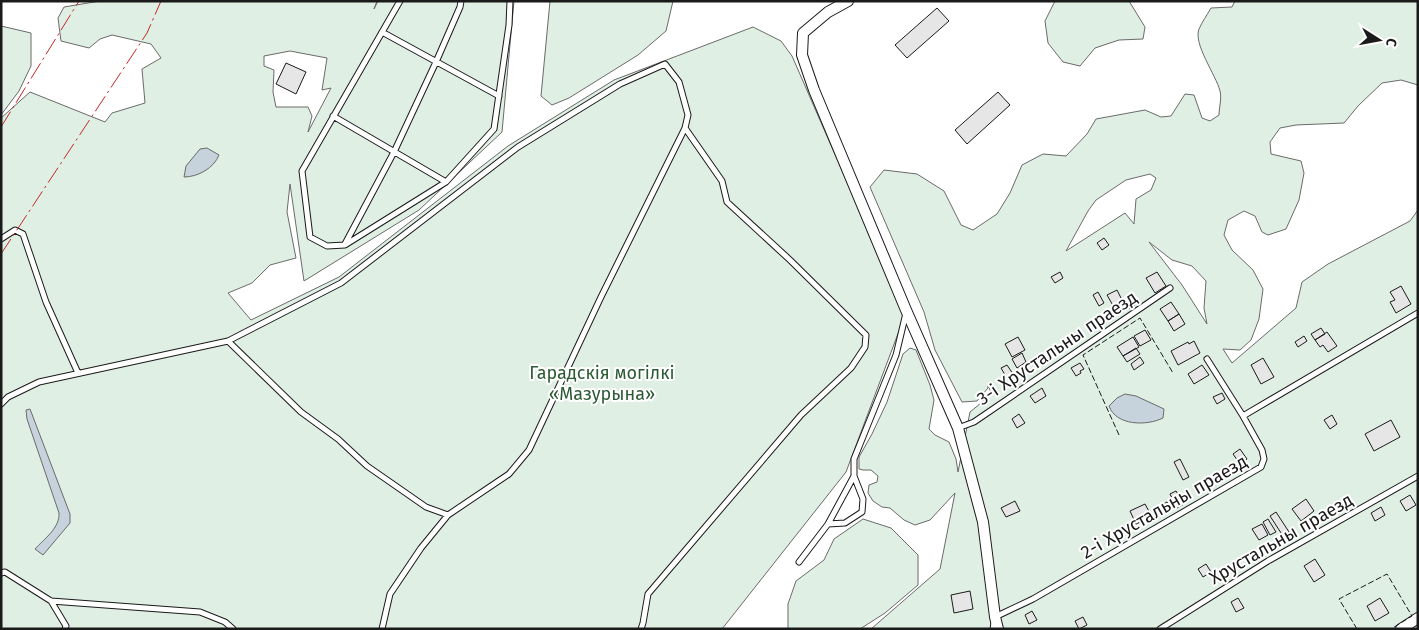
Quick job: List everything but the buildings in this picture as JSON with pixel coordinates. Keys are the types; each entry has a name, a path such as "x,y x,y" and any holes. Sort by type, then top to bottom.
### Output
{"street":[{"path":"848,1 828,12 803,32 802,55 814,90 906,310 958,428 983,522 998,629"},
{"path":"1401,629 1418,618"}],"lane":[{"path":"400,1 302,171 310,237 327,246 345,245 446,182 494,129 509,25 510,1"},
{"path":"345,245 394,152 436,62 461,1"},
{"path":"382,32 499,96"},
{"path":"1,404 8,397 39,382 228,341 341,283 518,147 620,84 665,64 679,82 688,115 685,128 601,297 530,450 508,474 448,515 421,548 390,594 382,629"},
{"path":"333,116 446,182"},
{"path":"641,629 648,594 801,415 852,368 864,346 866,335 790,260 727,202 722,181 685,128"},
{"path":"1,239 14,230 23,234 46,302 78,373"},
{"name":"3-і Хрустальны праезд","path":"958,428 974,422 1170,288"},
{"path":"828,524 845,523 862,512 863,499 854,476 854,460 896,355 906,310"},
{"path":"1207,359 1243,416 1418,313"},
{"path":"228,341 301,412 338,439 367,466 426,507 448,515"},
{"name":"2-і Хрустальны праезд","path":"995,617 1034,599 1261,467 1264,459 1262,450 1243,416"},
{"path":"799,562 828,524 854,476"},
{"name":"Хрустальны праезд","path":"1160,629 1268,561 1418,476"},
{"path":"1,573 5,572 51,601 67,628"},
{"path":"51,601 200,612 225,622 233,629"},
{"path":"993,629 995,617"}],"green space":[{"name":"Гарадскія могілкі «Мазурына»","path":"100,1 377,1 374,9 378,1 514,1 502,132 419,210 304,281 290,184 287,212 296,258 270,265 252,283 228,293 251,320 339,277 508,146 614,80 753,27 781,41 792,56 905,315 846,472 722,629 1,629 1,118 30,92 105,122 112,113 145,103 142,69 161,58 151,44 112,35 100,39 89,48 61,41 58,18 64,7","holes":["290,51 327,58 322,90 331,88 308,132 312,116 308,107 276,107 273,92 274,70 264,66 264,56"]},
{"path":"550,1 673,1 666,31 638,55 569,98 552,105 541,96"},
{"path":"1055,1 1129,1 1145,27 1143,39 1119,40 1095,48 1080,66 1063,62 1048,43 1045,21"},
{"path":"1235,1 1418,1 1418,85 1401,80 1382,83 1358,106 1344,123 1296,125 1280,128 1270,142 1271,154 1301,161 1304,173 1299,200 1286,229 1268,235 1262,232 1255,216 1244,211 1228,220 1224,235 1232,250 1253,270 1263,289 1259,319 1251,340 1240,350 1223,349 1232,363 1296,308 1302,282 1328,264 1410,221 1418,210 1418,629 871,629 940,569 955,493 930,520 915,525 904,520 890,508 882,507 873,501 868,493 869,485 877,482 878,476 871,470 859,469 859,457 887,402 903,354 910,348 916,350 934,400 929,429 935,435 949,442 956,459 958,472 970,412 992,394 988,386 977,401 962,402 935,350 924,312 870,187 884,170 917,174 944,191 961,225 973,230 997,214 1010,193 1022,165 1043,154 1066,156 1087,134 1096,119 1145,110 1161,117 1171,116 1185,94 1194,95 1202,118 1210,121 1219,115 1221,94 1199,43 1199,29 1211,8 1232,7","holes":["1150,174 1156,178 1151,190 1136,199 1134,224 1125,213 1066,251 1096,200 1126,180","1149,242 1172,260 1192,266 1206,281 1204,308 1207,324 1182,285"]},
{"path":"1,26 31,33 31,66 19,91 1,115"},
{"path":"863,519 891,528 918,555 918,585 885,613 860,629 788,629 788,604 796,581 824,560 834,539"}],"shaded area":[{"path":"207,148 219,155 217,160 200,173 184,177 186,166 200,149"},
{"path":"1125,394 1136,396 1164,409 1163,418 1156,421 1133,423 1118,417 1109,406 1117,398"},
{"path":"30,409 70,514 70,523 43,555 35,549 57,524 59,513 27,419 26,410"}],"fence":[{"path":"1119,435 1083,355 1140,318 1173,373"},
{"path":"1357,629 1339,599 1387,574 1412,616 1391,629"}],"power":[{"path":"1,127 79,1"},
{"path":"1,254 147,33 161,1"}]}
